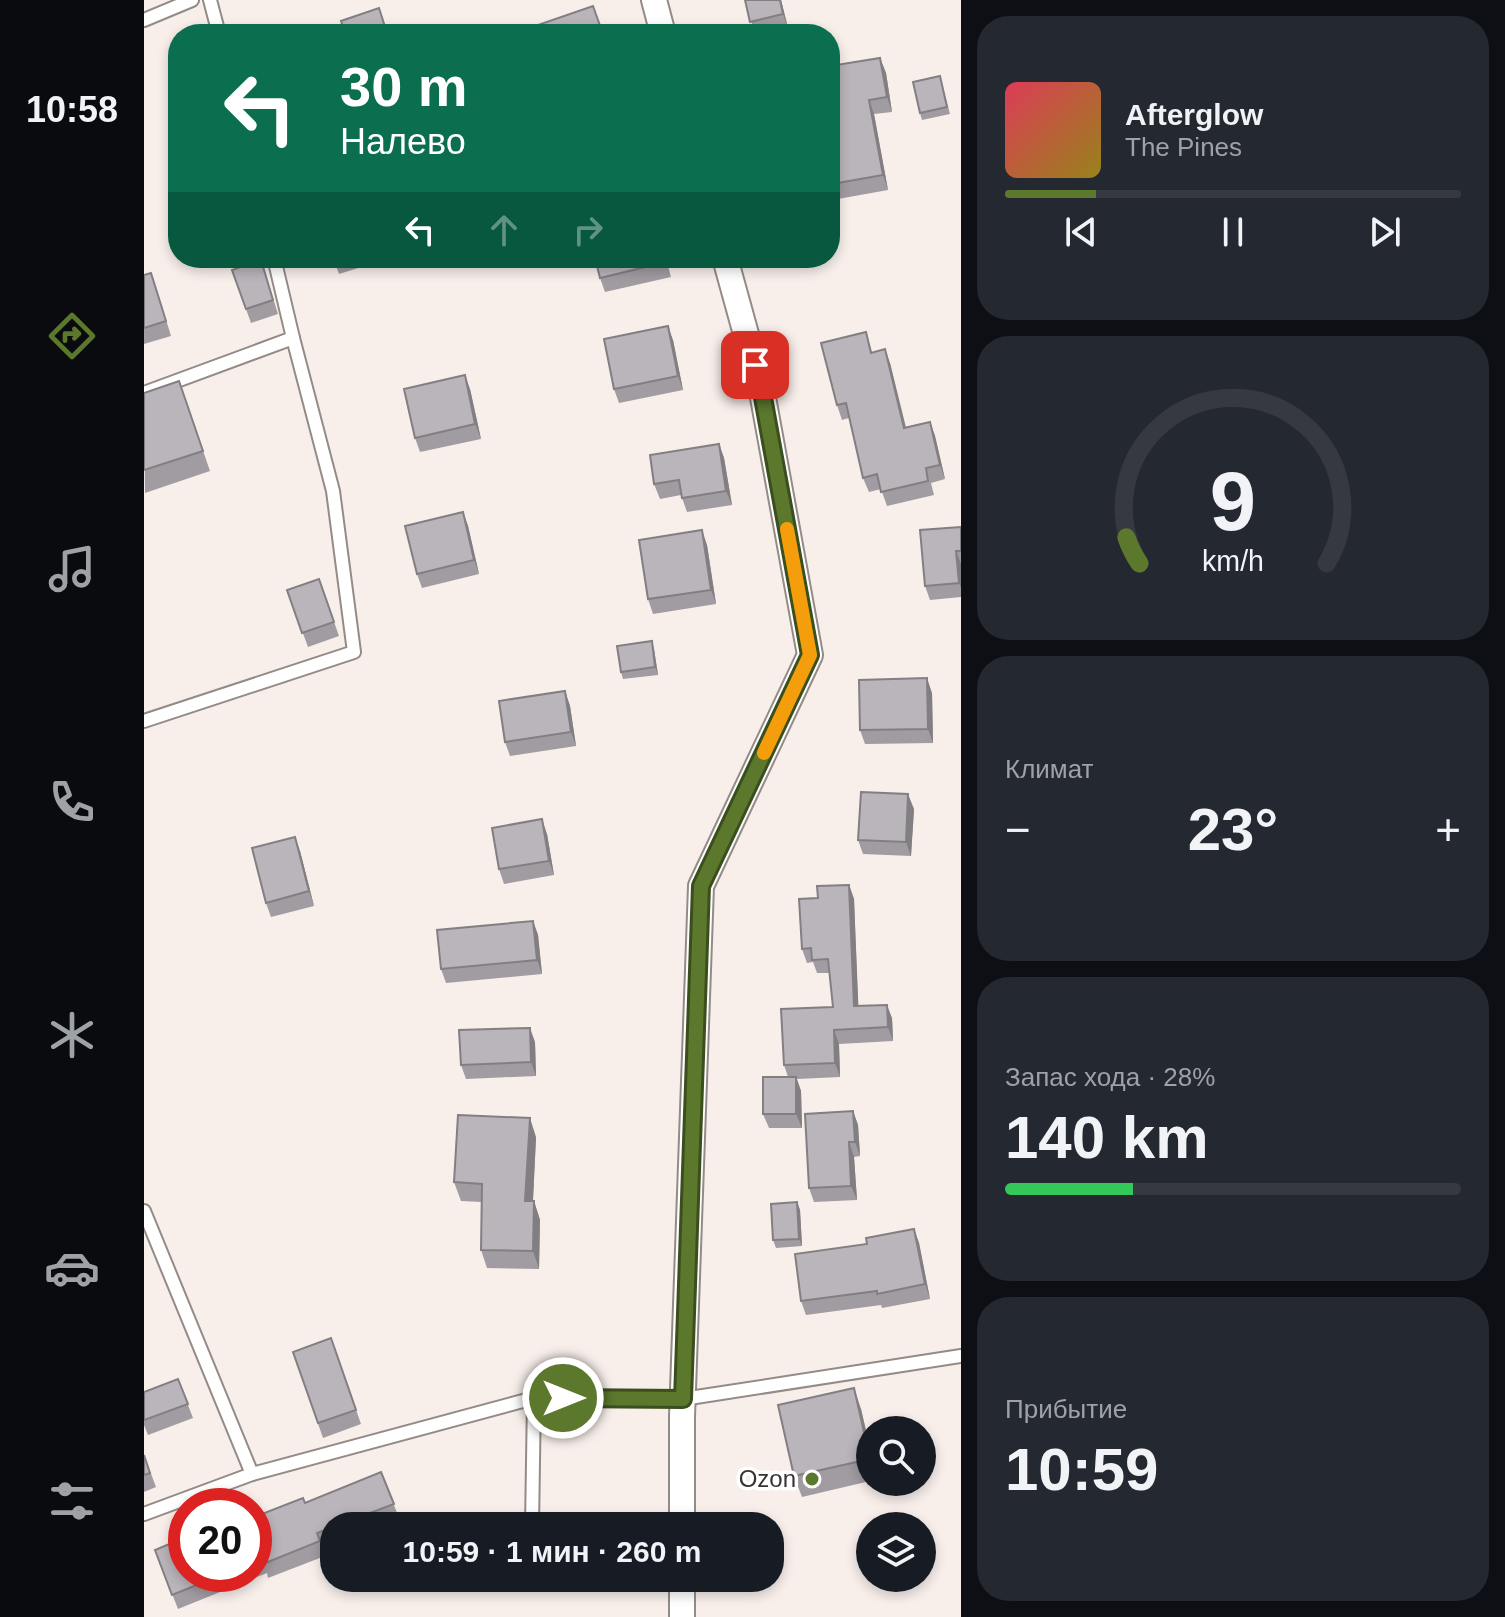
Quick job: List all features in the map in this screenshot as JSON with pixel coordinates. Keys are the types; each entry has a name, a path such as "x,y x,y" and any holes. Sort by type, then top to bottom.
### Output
{"street":[{"path":"654,0 660,24"},
{"path":"682,1512 683,1399 701,886 810,655 762,392 728,268"},
{"path":"682,1592 682,1617"}],"lane":[{"path":"144,20 192,0"},
{"path":"210,0 216,24"},
{"path":"144,721 354,652 333,491 276,268"},
{"path":"144,393 293,338"},
{"path":"144,1211 252,1474"},
{"path":"144,1514 252,1474 534,1398 683,1399 961,1356"},
{"path":"532,1512 534,1398"}],"building":[{"path":"745,0 780,0 783,14 750,22"},
{"path":"593,6 599,24 541,24"},
{"path":"379,8 384,24 342,24 341,21"},
{"path":"880,58 887,97 869,100 883,175 840,183 840,64"},
{"path":"940,76 947,107 920,113 913,82"},
{"path":"263,268 273,300 246,309 232,270"},
{"path":"598,268 641,268 600,278"},
{"path":"151,273 166,321 144,328 144,275"},
{"path":"668,326 678,376 614,389 604,339"},
{"path":"866,332 871,353 885,349 904,428 930,422 940,465 926,468 928,481 881,492 877,474 863,478 846,403 837,405 821,343"},
{"path":"465,375 475,424 415,438 404,389"},
{"path":"179,381 203,451 144,470 144,393"},
{"path":"719,444 726,491 682,498 679,480 654,484 650,455"},
{"path":"463,512 474,560 417,574 405,526"},
{"path":"961,527 961,551 956,551 959,583 925,586 920,530"},
{"path":"702,530 711,590 648,599 639,540"},
{"path":"319,579 334,622 302,633 287,590"},
{"path":"652,641 655,667 621,672 617,646"},
{"path":"927,678 928,729 860,730 859,680"},
{"path":"565,691 571,732 505,742 499,701"},
{"path":"861,792 908,794 906,842 858,840"},
{"path":"542,819 549,861 499,869 492,828"},
{"path":"295,837 309,891 266,903 252,848"},
{"path":"849,885 854,1006 887,1005 888,1027 834,1030 835,1063 784,1065 781,1009 833,1007 828,959 812,960 811,948 802,949 799,899 818,898 817,886"},
{"path":"533,921 537,960 441,969 437,930"},
{"path":"530,1028 531,1062 461,1065 459,1030"},
{"path":"763,1077 796,1077 796,1114 763,1114"},
{"path":"853,1111 855,1142 849,1142 851,1186 809,1188 805,1114"},
{"path":"458,1115 530,1118 525,1201 534,1201 533,1251 481,1250 482,1184 454,1182"},
{"path":"797,1202 799,1239 773,1240 771,1204"},
{"path":"914,1229 925,1284 877,1294 877,1291 801,1301 795,1254 867,1244 866,1238"},
{"path":"331,1338 356,1410 318,1423 293,1352"},
{"path":"178,1379 188,1404 144,1420 144,1392"},
{"path":"854,1388 860,1416 856,1416 856,1462 794,1476 778,1405"},
{"path":"144,1455 150,1473 144,1475"},
{"path":"381,1472 394,1504 373,1512 320,1512 320,1532 317,1533 320,1541 272,1560 272,1510 303,1498 305,1503"},
{"path":"168,1545 168,1584 155,1550"}],"slow traffic":[{"path":"764,753 810,655 787,529"}],"place":[{"name":"Ozon","path":"812,1479"}],"route":[{"path":"563,1398 683,1399 701,886 810,655 755,365"}]}
